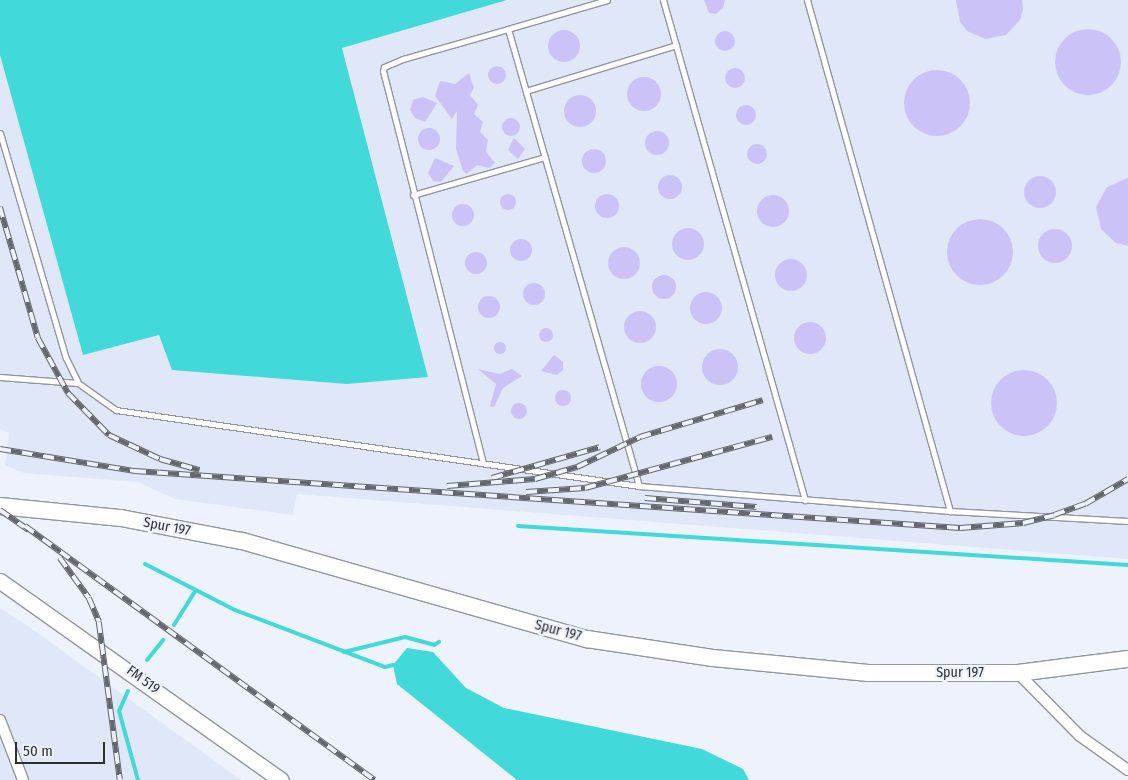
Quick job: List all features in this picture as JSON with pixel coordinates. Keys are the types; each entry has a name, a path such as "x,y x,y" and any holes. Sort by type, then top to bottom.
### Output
{"main road":[{"name":"Spur 197","path":"0,506 121,518 242,541 354,576 587,639 713,658 868,673 1018,673 1128,659"},
{"path":"0,514 25,508"},
{"name":"FM 519","path":"1,580 282,780"}],"street":[{"path":"1018,673 1080,736 1128,770"},
{"path":"0,720 23,780"}],"lane":[{"path":"483,463 413,196 384,66 607,0"},
{"path":"663,0 804,500"},
{"path":"807,0 950,512"},
{"path":"508,29 638,486"},
{"path":"526,91 676,45"},
{"path":"0,133 66,358 78,383 116,410 638,486 950,512 1128,521"},
{"path":"413,196 545,157"},
{"path":"0,377 78,383"}],"shaded area":[{"path":"507,0 1128,0 1128,559 297,494 293,515 175,499 138,482 24,473 5,465 9,433 0,429 0,55 83,355 159,335 347,384 428,377 342,47"},
{"path":"0,608 25,624 241,780 0,780"}],"water":[{"path":"0,0 507,0 342,48 428,377 347,384 172,370 159,335 83,355 0,55"},
{"path":"407,648 433,652 466,688 504,708 702,749 743,769 749,780 517,780 397,684 393,665"}],"building":[{"path":"704,0 725,0 723,8 716,14 709,13"},
{"path":"956,0 1022,0 1023,9 1020,20 1006,35 986,39 967,31 960,22"},
{"path":"1081,29 1095,29 1107,34 1116,43 1121,55 1119,75 1112,86 1095,95 1081,95 1069,90 1060,81 1055,69 1055,55 1060,43 1069,34"},
{"path":"564,30 576,34 580,46 576,58 564,62 552,58 548,46 552,34"},
{"path":"725,31 732,34 735,41 732,48 725,51 718,48 715,41 718,34"},
{"path":"497,66 503,69 506,75 503,81 497,84 491,81 488,75 491,69"},
{"path":"735,68 742,71 745,78 742,85 735,88 728,85 725,78 728,71"},
{"path":"930,70 944,70 956,75 965,84 970,96 968,116 961,127 944,136 930,136 918,131 909,122 904,110 904,96 909,84 918,75"},
{"path":"469,73 474,88 470,95 478,105 474,114 483,122 480,132 488,140 486,152 495,163 489,168 477,165 467,174 463,171 456,149 457,111 452,119 435,96 440,81 455,84"},
{"path":"644,77 656,82 661,94 656,106 644,111 632,106 627,94 632,82"},
{"path":"580,95 592,99 596,111 592,123 580,127 568,123 564,111 568,99"},
{"path":"423,97 437,103 425,122 415,118 410,110 413,100"},
{"path":"746,105 753,108 756,115 753,122 746,125 739,122 736,115 739,108"},
{"path":"511,118 517,121 520,127 517,133 511,136 505,133 502,127 505,121"},
{"path":"425,128 433,128 440,135 440,143 433,150 425,150 418,143 418,135"},
{"path":"657,131 665,135 669,143 665,151 657,155 649,151 645,143 649,135"},
{"path":"514,138 525,149 518,159 508,150"},
{"path":"757,144 764,147 767,154 764,161 757,164 750,161 747,154 750,147"},
{"path":"594,149 602,153 606,161 602,169 594,173 586,169 582,161 586,153"},
{"path":"435,158 454,166 441,182 433,181 428,173"},
{"path":"670,175 678,179 682,187 678,195 670,199 662,195 658,187 662,179"},
{"path":"1040,176 1052,180 1056,192 1052,204 1040,208 1028,204 1024,192 1028,180"},
{"path":"1128,178 1128,246 1116,243 1101,229 1096,207 1107,187"},
{"path":"508,194 516,202 508,210 500,202"},
{"path":"607,194 615,198 619,206 615,214 607,218 599,214 595,206 599,198"},
{"path":"773,195 785,199 789,211 785,223 773,227 761,223 757,211 761,199"},
{"path":"463,204 471,207 474,215 471,223 463,226 455,223 452,215 455,207"},
{"path":"973,219 987,219 999,224 1008,233 1013,245 1011,265 1004,276 987,285 973,285 961,280 952,271 947,259 947,245 952,233 961,224"},
{"path":"688,228 700,232 704,244 700,256 688,260 676,256 672,244 676,232"},
{"path":"1055,229 1067,234 1072,246 1067,258 1055,263 1043,258 1038,246 1043,234"},
{"path":"521,239 529,242 532,250 529,258 521,261 513,258 510,250 513,242"},
{"path":"624,247 636,251 640,263 636,275 624,279 612,275 608,263 612,251"},
{"path":"476,252 484,255 487,263 484,271 476,274 468,271 465,263 468,255"},
{"path":"791,259 803,263 807,275 803,287 791,291 779,287 775,275 779,263"},
{"path":"664,275 672,279 676,287 672,295 664,299 656,295 652,287 656,279"},
{"path":"534,283 542,286 545,294 542,302 534,305 526,302 523,294 526,286"},
{"path":"706,292 718,296 722,308 718,320 706,324 694,320 690,308 694,296"},
{"path":"489,296 497,299 500,307 497,315 489,318 481,315 478,307 481,299"},
{"path":"640,311 652,315 656,327 652,339 640,343 628,339 624,327 628,315"},
{"path":"810,322 822,326 826,338 822,350 810,354 798,350 794,338 798,326"},
{"path":"543,328 549,328 553,335 549,342 543,342 539,338 539,332"},
{"path":"498,342 502,342 506,348 502,354 498,354 494,350 494,346"},
{"path":"720,349 732,355 738,367 732,379 720,385 708,379 702,367 708,355"},
{"path":"554,355 563,362 563,370 557,375 541,371"},
{"path":"659,366 671,372 677,384 671,396 659,402 647,396 641,384 647,372"},
{"path":"478,369 499,374 512,369 522,376 503,388 494,407 490,406 496,384"},
{"path":"1017,370 1031,370 1043,375 1052,384 1057,396 1055,416 1048,427 1031,436 1017,436 1005,431 996,422 991,410 991,396 996,384 1005,375"},
{"path":"560,390 566,390 571,395 569,404 560,406 555,401 555,395"},
{"path":"519,403 525,405 527,411 525,417 519,419 513,417 511,411 513,405"}],"waterway":[{"path":"518,526 1128,565"},
{"path":"145,564 235,610 385,667 393,665"},
{"path":"174,625 195,592"},
{"path":"344,652 405,637 434,645 439,642"},
{"path":"147,660 163,640"},
{"path":"128,691 119,711 138,780"}],"railway":[{"path":"0,207 38,338 68,393 109,435 160,459 199,470"},
{"path":"447,486 535,479 577,467 640,437 763,400"},
{"path":"526,492 585,488 772,437"},
{"path":"492,478 600,447"},
{"path":"0,449 135,471 960,528 1023,523 1054,515 1085,504 1128,479"},
{"path":"645,498 757,507"},
{"path":"0,510 29,530"},
{"path":"25,526 375,780"},
{"path":"60,558 89,598 99,622 120,780"}]}
